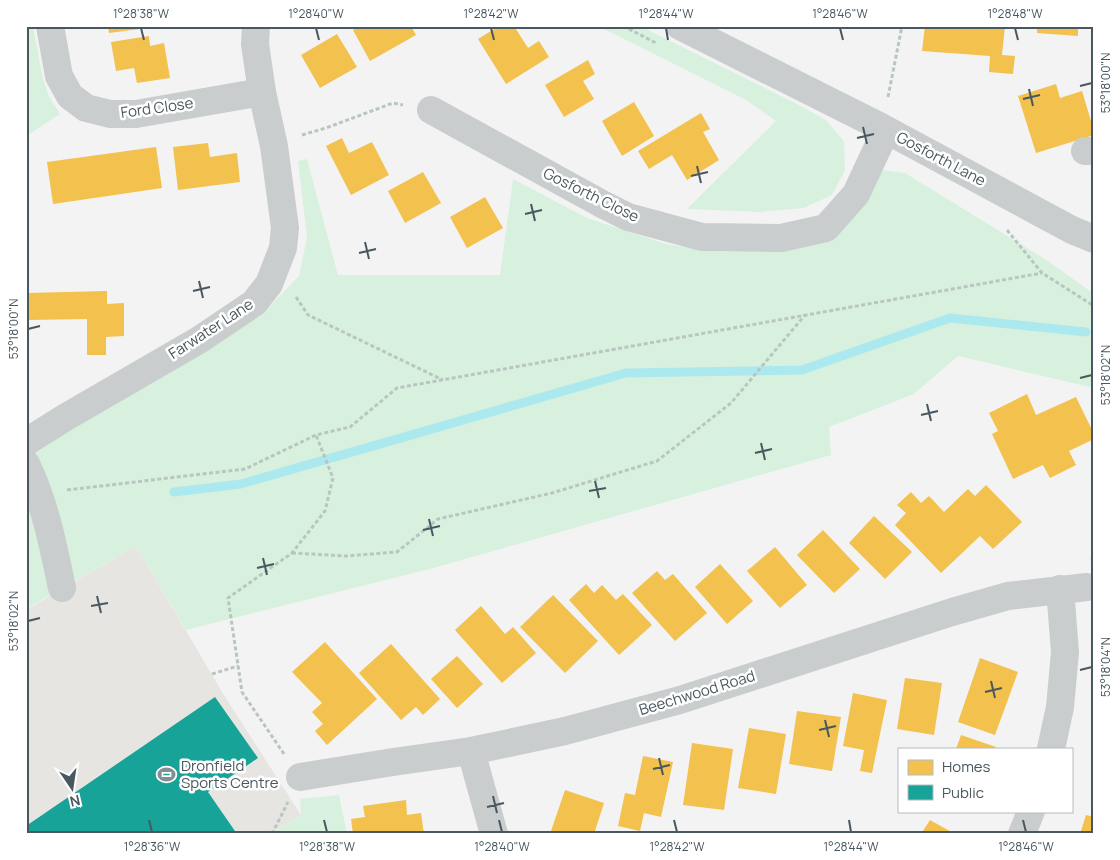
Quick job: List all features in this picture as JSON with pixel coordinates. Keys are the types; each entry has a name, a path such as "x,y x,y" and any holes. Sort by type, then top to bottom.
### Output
{"street":[{"name":"Ford Close","path":"50,26 59,76 70,96 86,108 110,114 136,114 262,92"},
{"name":"Farwater Lane","path":"26,442 199,340 254,303 269,284 283,248 285,228 274,146 262,92 256,44 256,26"},
{"name":"Gosforth Lane","path":"680,26 884,129 1072,230 1094,239"},
{"name":"Gosforth Close","path":"431,110 628,217 702,238 781,238 826,228 856,194 884,129"},
{"path":"31,473 49,528 62,588"},
{"name":"Beechwood Road","path":"300,777 471,751 565,731 680,700 952,612 1008,596 1087,587"},
{"path":"1051,748 1060,707 1065,652 1060,589"},
{"path":"471,751 494,834"},
{"path":"1022,834 1031,812"}],"path":[{"path":"884,129 902,26"},
{"path":"297,137 393,104 431,110"},
{"path":"276,268 308,315 443,380"},
{"path":"31,473 69,490 244,469 316,435 350,427 397,388 1042,273 1094,306"},
{"path":"292,553 346,556 397,552 438,519 552,493 657,461 731,403 805,314"},
{"path":"300,777 242,692 228,598 292,553 325,511 333,478 316,435"},
{"path":"212,674 238,666"}],"shaded area":[{"path":"136,546 222,692 301,815 270,834 26,834 26,610"}],"green space":[{"path":"26,26 33,26 42,75 49,97 60,114 26,136"},
{"path":"597,26 640,26 826,120 844,141 845,170 832,195 804,208 760,212 687,209 776,121 746,100"},
{"path":"307,159 338,275 500,275 513,179 587,218 666,244 721,252 771,250 868,186 883,170 905,173 1048,261 1094,294 1094,388 958,356 914,394 829,427 831,455 430,569 186,630 136,546 26,609 26,457 267,309 299,276 307,237 298,161"},
{"path":"339,795 347,834 270,834 301,815 300,799"}],"building: Homes":[{"path":"108,26 155,26 155,27 109,33"},
{"path":"359,26 411,26 416,35 370,61 353,30"},
{"path":"499,26 514,26 528,48 539,41 549,57 506,84 478,39"},
{"path":"925,26 1005,26 1002,55 1015,56 1013,74 989,72 990,56 922,51"},
{"path":"1037,26 1078,26 1078,36 1037,33"},
{"path":"337,34 357,67 320,88 301,55"},
{"path":"149,36 150,46 164,43 170,78 137,83 134,68 116,71 111,42"},
{"path":"588,60 595,74 583,81 594,99 564,117 545,85"},
{"path":"1056,84 1060,98 1082,91 1094,135 1036,153 1018,96"},
{"path":"634,102 654,136 622,156 602,121"},
{"path":"701,113 710,129 703,132 719,160 687,180 672,155 649,169 638,151"},
{"path":"342,138 349,153 372,142 389,175 351,195 326,146"},
{"path":"208,143 210,157 237,153 240,182 178,190 173,147"},
{"path":"156,147 162,188 53,204 47,162"},
{"path":"423,172 441,203 405,223 388,191"},
{"path":"485,197 503,228 467,248 450,217"},
{"path":"107,291 107,304 124,303 124,336 106,337 106,355 87,355 87,319 27,320 27,293"},
{"path":"1027,394 1036,415 1076,397 1094,434 1094,439 1069,451 1076,465 1050,478 1043,465 1013,479 992,434 998,431 989,413"},
{"path":"986,485 1022,522 993,549 980,536 941,573 895,525 906,513 897,505 911,492 921,503 929,496 944,512 968,489 975,496"},
{"path":"874,516 912,552 885,579 849,543"},
{"path":"823,530 860,569 834,593 797,555"},
{"path":"775,547 807,585 780,608 747,571"},
{"path":"720,564 753,601 727,624 695,587"},
{"path":"657,571 665,580 673,574 707,613 675,641 632,593"},
{"path":"586,584 594,593 602,585 616,600 623,594 652,625 619,655 569,600"},
{"path":"553,595 598,641 565,673 520,627"},
{"path":"481,606 505,634 513,627 536,653 502,683 455,630"},
{"path":"325,642 377,699 327,745 315,731 323,724 312,712 322,703 292,672"},
{"path":"391,644 440,699 423,715 416,707 401,720 359,673"},
{"path":"457,656 483,684 457,708 431,679"},
{"path":"980,658 1018,672 995,735 958,722"},
{"path":"905,678 942,683 934,735 897,729"},
{"path":"853,693 887,700 872,773 860,771 864,750 843,746"},
{"path":"797,711 841,717 832,771 789,764"},
{"path":"749,728 786,734 776,794 738,788"},
{"path":"961,735 996,747 996,748 956,748"},
{"path":"692,743 733,749 724,810 683,805"},
{"path":"643,756 673,762 661,817 644,813 640,831 618,826 625,793 635,795"},
{"path":"565,790 604,803 594,834 550,834"},
{"path":"406,800 407,815 421,813 424,834 353,834 351,819 365,817 363,806"},
{"path":"1086,815 1094,817 1094,834 1080,834"},
{"path":"930,820 955,834 921,834"}],"building: Public":[{"name":"Dronfield Sports Centre","path":"215,697 258,758 208,792 237,834 26,834 26,826"}],"waterway":[{"path":"174,492 241,484 626,373 802,370 950,318 1086,332"}],"place":[{"name":"Dronfield Sports Centre","path":"167,775"}]}
